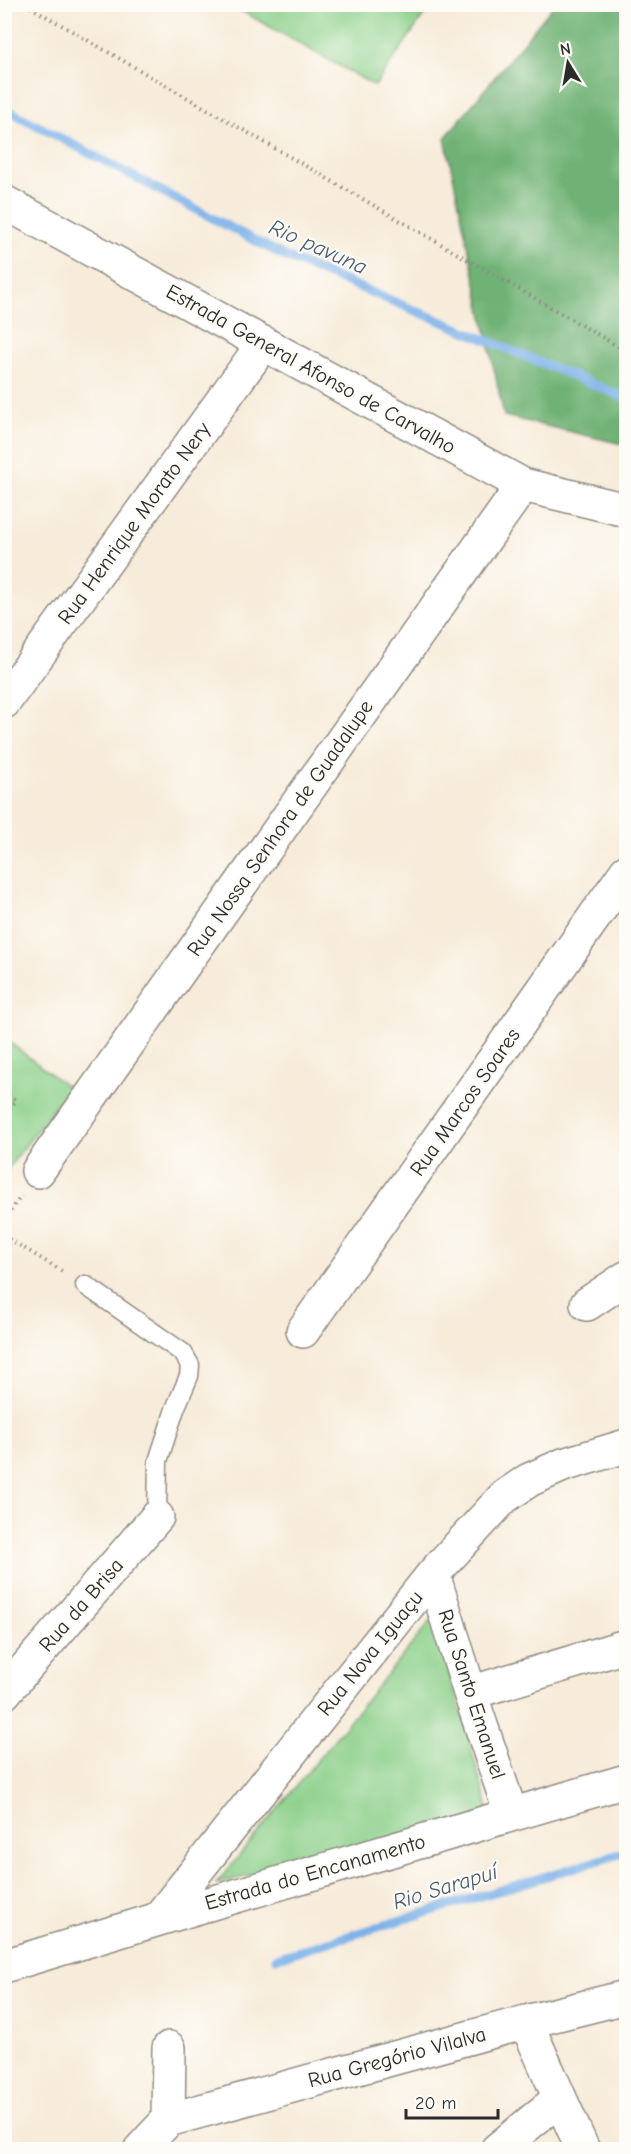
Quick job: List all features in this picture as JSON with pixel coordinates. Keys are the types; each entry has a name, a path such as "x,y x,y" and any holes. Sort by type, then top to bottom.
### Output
{"street":[{"name":"Estrada General Afonso de Carvalho","path":"4,202 523,485 627,510"},
{"name":"Rua Henrique Morato Nery","path":"4,702 264,343"},
{"name":"Rua Nossa Senhora de Guadalupe","path":"38,1171 523,485"},
{"name":"Rua Marcos Soares","path":"303,1331 627,872"},
{"path":"587,1304 627,1278"},
{"name":"Rua Nova Iguaçu","path":"158,1919 433,1574 504,1497 529,1480 563,1465 627,1446"},
{"name":"Rua da Brisa","path":"4,1693 157,1517"},
{"name":"Rua Santo Emanuel","path":"433,1574 470,1694 511,1814"},
{"path":"470,1694 627,1646"},
{"name":"Estrada do Encanamento","path":"4,1966 627,1781"},
{"name":"Rua Gregório Vilalva","path":"168,2120 526,2022 627,1997"},
{"path":"526,2022 583,2150"},
{"path":"140,2150 168,2120 169,2048"},
{"path":"496,2150 560,2098"}],"lane":[{"path":"85,1285 183,1353 190,1365 189,1376 175,1409 158,1461 157,1517"}],"path":[{"path":"25,4 627,351"},
{"path":"4,1091 16,1101 4,1115"},
{"path":"4,1236 85,1285"}],"green space":[{"path":"231,5 431,5 375,86"},
{"path":"554,5 626,5 626,445 504,416 445,138"},
{"path":"4,1038 69,1088 5,1173 4,1173"},
{"path":"434,1617 490,1815 216,1884"}],"waterway":[{"name":"Rio pavuna","path":"4,108 286,257 626,398"},
{"name":"Rio Sarapuí","path":"276,1958 626,1852"}]}
